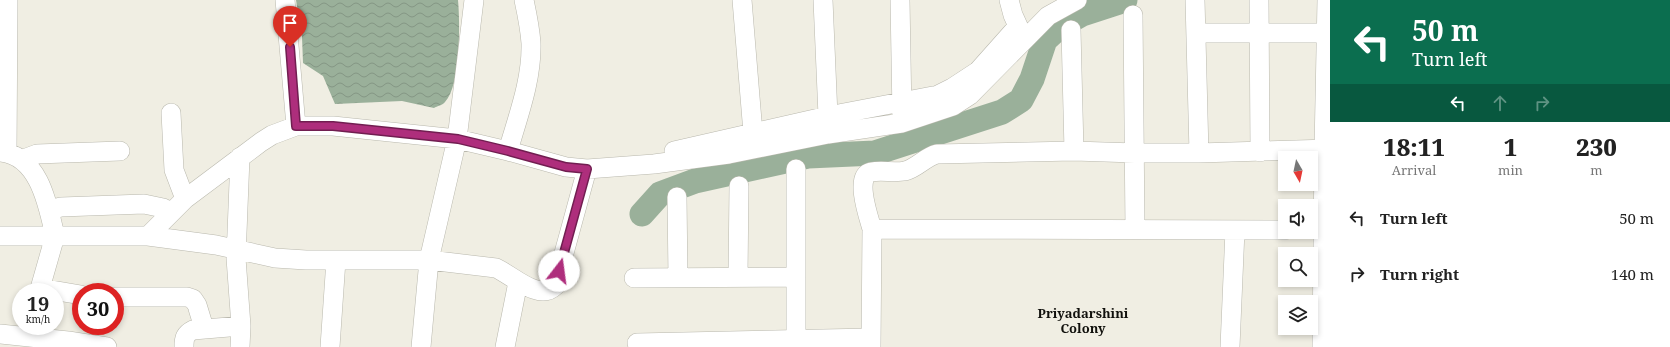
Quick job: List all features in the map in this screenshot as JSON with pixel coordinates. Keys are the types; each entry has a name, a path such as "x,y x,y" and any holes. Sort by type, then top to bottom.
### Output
{"street":[{"path":"8,0 9,155"},
{"path":"286,0 296,126"},
{"path":"421,347 429,260 458,139 474,0"},
{"path":"508,151 526,91 530,68 531,42 524,0"},
{"path":"742,0 753,133"},
{"path":"823,0 828,116"},
{"path":"900,0 902,123"},
{"path":"1009,0 1021,33"},
{"path":"654,164 665,154 674,151 828,116 938,95 952,88 978,71 1021,33 1077,0"},
{"path":"1195,0 1199,153"},
{"path":"1259,0 1260,152"},
{"path":"1322,347 1327,307 1322,230 1327,149 1329,33 1327,0"},
{"path":"1133,15 1135,153 1134,230"},
{"path":"1070,30 1074,151"},
{"path":"148,236 185,199 240,157 272,135 296,126 333,126 458,139 566,167 587,169 654,164 729,154 828,134 902,123 953,106 970,95 1021,33"},
{"path":"1197,33 1329,33"},
{"path":"171,112 174,170 185,199"},
{"path":"637,343 736,344 796,339 871,342 872,229 865,209 864,180 866,175 871,172 905,171 911,169 929,156 937,154 1074,151 1199,153 1327,149"},
{"path":"9,155 120,151"},
{"path":"9,155 27,164 36,177 49,210 55,236 42,283"},
{"path":"240,157 236,265 241,326 240,347"},
{"path":"0,236 148,236 216,245 274,258 429,260 496,268 504,271 518,282 539,291 546,291 551,290 555,286 587,169"},
{"path":"796,169 796,339"},
{"path":"738,277 739,186"},
{"path":"677,197 678,278"},
{"path":"49,210 61,207 144,204 171,212"},
{"path":"872,229 1278,230"},
{"path":"1230,347 1234,230"},
{"path":"330,347 336,260"},
{"path":"634,278 796,277"},
{"path":"505,347 518,282"},
{"path":"124,297 187,297 193,299 197,305 204,328"},
{"path":"184,347 184,337 188,332 193,330 241,326"},
{"path":"0,334 107,347"}],"water":[{"path":"296,0 458,0 459,37 457,68 450,94 445,102 434,108 402,101 335,104 323,76 303,63 302,37"}],"waterway":[{"path":"642,214 660,194 695,181 808,156 875,153 1002,112 1021,100 1032,79 1045,40 1059,27 1082,14 1125,0"}],"district":[{"name":"Priyadarshini Colony","path":"1083,320"}],"route":[{"path":"290,47 296,126 333,126 458,139 566,167 587,169 559,271"}]}
